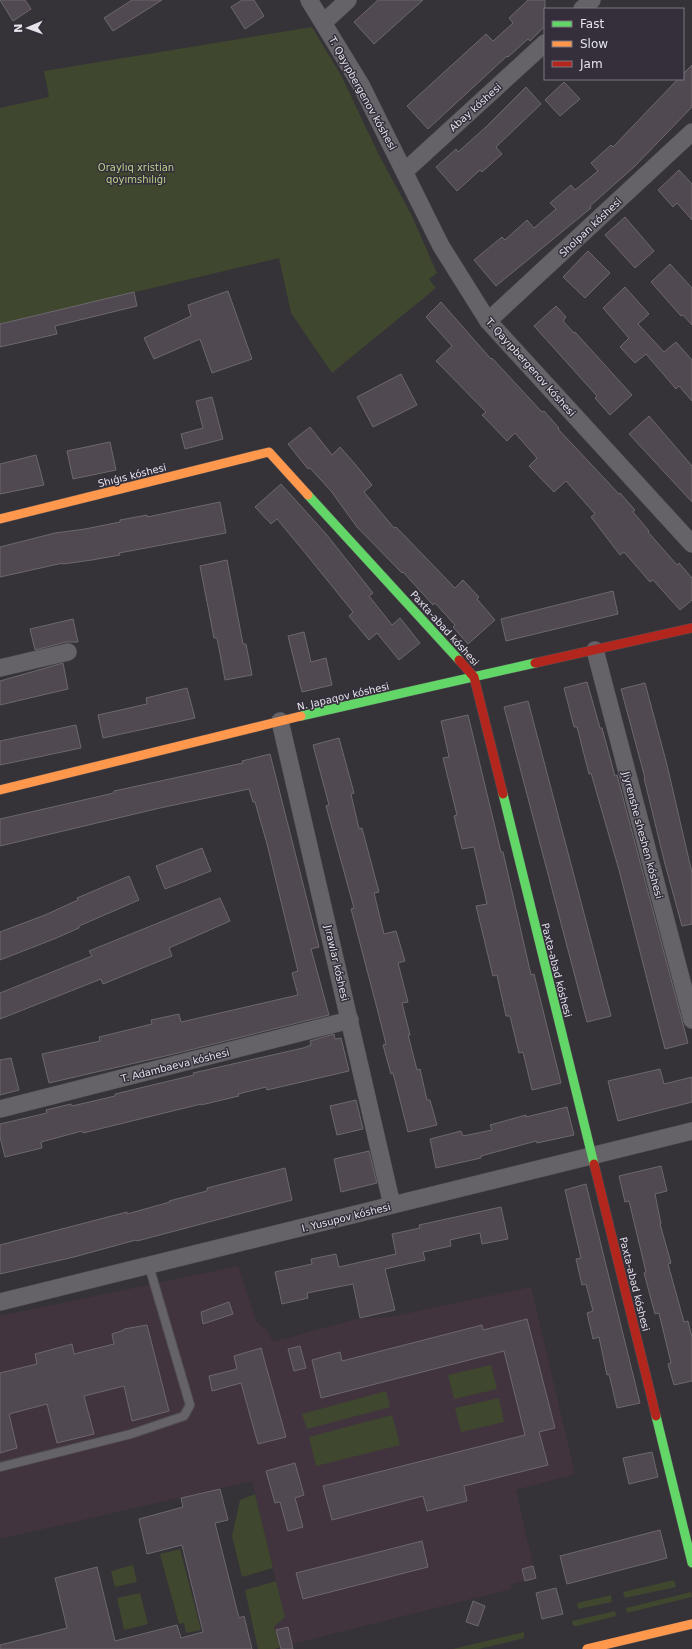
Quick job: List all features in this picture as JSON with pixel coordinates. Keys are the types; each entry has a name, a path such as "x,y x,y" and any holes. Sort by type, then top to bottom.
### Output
{"street":[{"name":"T. Qayıpbergenov kóshesi","path":"309,0 324,22 361,85 441,246 488,321 692,544"},
{"path":"324,22 348,0"},
{"path":"583,8 592,0"},
{"name":"Abay kóshesi","path":"404,171 544,44"},
{"name":"Sholpan kóshesi","path":"488,321 689,141"},
{"name":"Shıǵıs kóshesi","path":"0,519 269,452"},
{"name":"Paxta-abad kóshesi","path":"269,452 474,677 692,1563"},
{"name":"N. Japaqov kóshesi","path":"0,790 280,721 692,628"},
{"name":"Jiyrenshe sheshen kóshesi","path":"595,650 692,1020"},
{"path":"0,668 68,652"},
{"name":"Jırawlar kóshesi","path":"280,721 392,1205"},
{"name":"T. Adambaeva kóshesi","path":"0,1110 350,1020"},
{"name":"I. Yusupov kóshesi","path":"0,1302 692,1131"},
{"path":"587,1649 692,1624"}],"lane":[{"path":"0,1467 131,1434 184,1416 188,1411 190,1404 149,1266"}],"shaded area":[{"path":"238,1266 257,1323 267,1330 273,1342 356,1319 390,1317 531,1287 575,1474 516,1490 536,1578 510,1585 511,1589 280,1647 274,1627 285,1617 252,1481 0,1539 0,1316"}],"green space":[{"name":"Oraylıq xristian qoyımshılıǵı","path":"312,27 342,77 379,155 411,214 437,273 429,279 436,288 332,373 291,313 279,258 0,324 0,108 49,97 44,71"},
{"path":"491,1365 497,1389 454,1399 448,1375"},
{"path":"386,1391 390,1407 307,1429 302,1414"},
{"path":"499,1398 504,1422 461,1432 455,1408"},
{"path":"392,1415 400,1445 316,1466 309,1437"},
{"path":"255,1494 273,1568 242,1577 232,1536 240,1500"},
{"path":"180,1549 201,1630 186,1633 184,1623 179,1624 160,1554"},
{"path":"133,1565 137,1582 115,1587 111,1571"},
{"path":"674,1580 676,1587 625,1598 623,1592"},
{"path":"276,1581 285,1617 274,1627 280,1647 275,1649 258,1649 245,1590"},
{"path":"691,1592 692,1597 627,1613 626,1608"},
{"path":"140,1593 148,1624 124,1630 117,1598"},
{"path":"611,1595 612,1602 578,1609 577,1603"},
{"path":"615,1611 616,1616 573,1626 572,1621"},
{"path":"524,1632 524,1638 479,1649 453,1649"}],"building":[{"path":"0,0 25,0 31,9 13,21"},
{"path":"132,0 162,0 113,31 104,18"},
{"path":"242,0 254,0 264,16 245,29 231,7"},
{"path":"378,0 423,0 374,44 354,22"},
{"path":"528,0 545,0 544,27 530,41 528,39 508,57 507,56 428,129 407,106 486,34 493,41 513,23 509,18"},
{"path":"692,65 692,107 634,167 590,206 591,208 496,286 474,260 502,237 505,240 527,220 534,228 556,209 550,203 571,185 575,190 598,171 591,163 611,145 613,147 677,80 684,80 684,73"},
{"path":"564,82 580,99 560,116 545,100"},
{"path":"526,87 541,104 496,147 502,154 482,172 480,170 457,191 436,167 456,149 458,152 486,127"},
{"path":"679,170 692,184 692,220 677,203 673,207 658,190"},
{"path":"625,217 654,251 635,268 605,235"},
{"path":"588,251 610,273 585,298 563,277"},
{"path":"670,264 692,288 692,325 683,315 681,316 651,282"},
{"path":"625,287 649,314 638,324 664,352 676,342 692,360 692,401 679,386 676,389 646,354 635,363 620,347 629,338 603,308"},
{"path":"228,291 252,359 212,373 200,339 154,359 144,338 191,316 188,305"},
{"path":"134,292 137,306 55,326 57,334 0,347 0,324"},
{"path":"441,302 491,359 492,358 542,412 544,411 559,428 558,429 619,494 620,493 635,510 633,512 649,531 648,532 677,565 679,563 692,578 692,600 680,610 653,580 650,582 624,552 620,555 591,517 595,514 566,481 554,492 529,466 537,458 515,433 507,441 482,415 486,412 436,361 452,346 426,317"},
{"path":"556,306 566,317 563,321 574,333 575,332 632,395 610,415 595,398 597,396 534,326"},
{"path":"401,374 417,405 373,427 357,397"},
{"path":"212,397 223,439 185,449 181,434 203,428 196,401"},
{"path":"649,416 692,466 692,502 629,434"},
{"path":"310,427 332,455 340,447 355,464 372,485 364,492 394,528 396,527 455,588 463,580 479,597 477,599 495,620 468,644 453,627 455,625 435,603 433,605 403,572 402,573 357,527 331,491 310,468 308,469 288,444"},
{"path":"110,442 116,470 73,479 67,451"},
{"path":"36,455 44,485 0,494 0,464"},
{"path":"281,484 326,534 373,593 369,596 392,625 400,618 420,643 399,660 377,633 369,640 349,616 353,612 277,519 271,524 255,507"},
{"path":"220,502 226,533 119,553 120,555 63,563 0,577 0,547 55,533 85,529 120,522 120,520 147,515 147,517"},
{"path":"227,560 243,644 246,644 252,675 225,680 217,638 214,638 200,566"},
{"path":"613,591 618,614 506,641 501,619"},
{"path":"73,619 78,642 66,642 35,650 30,629"},
{"path":"304,632 311,662 326,658 332,685 302,692 288,636"},
{"path":"63,663 68,689 0,705 0,681"},
{"path":"587,682 600,728 602,728 615,776 617,775 688,1043 665,1049 619,870 591,773 589,774 577,727 574,727 564,688"},
{"path":"645,683 667,765 692,873 692,924 682,926 621,689"},
{"path":"187,688 195,718 103,738 98,715 147,704 146,698"},
{"path":"528,701 611,1016 587,1022 504,707"},
{"path":"468,715 501,852 503,852 531,975 534,974 561,1083 532,1090 523,1052 519,1053 510,1016 506,1016 497,975 493,976 476,906 487,904 474,847 462,849 454,816 457,815 443,758 449,757 441,721"},
{"path":"76,725 81,748 0,765 0,741"},
{"path":"339,738 354,793 351,794 359,829 362,828 379,892 374,893 384,934 396,931 405,961 398,963 408,1002 402,1003 410,1035 408,1035 417,1070 420,1069 427,1100 430,1100 437,1125 408,1132 393,1073 391,1074 383,1045 386,1044 351,909 354,908 326,806 329,805 313,745"},
{"path":"270,754 319,947 311,949 329,1015 174,1054 49,1083 42,1054 100,1041 99,1037 152,1024 151,1020 179,1014 181,1022 298,995 292,973 298,971 267,844 255,802 253,802 249,789 160,808 0,846 0,819 114,793 114,791 243,763 242,761"},
{"path":"202,848 211,871 165,889 156,866"},
{"path":"129,876 139,900 79,926 79,928 54,939 0,960 0,932 45,915 78,900 77,898"},
{"path":"220,898 230,921 169,948 172,956 103,984 101,979 0,1019 0,993 92,956 89,951"},
{"path":"334,1034 335,1039 341,1038 349,1071 267,1090 266,1087 238,1094 239,1096 83,1133 82,1131 41,1142 42,1148 5,1157 0,1137 0,1124 47,1113 46,1110 71,1104 72,1106 115,1096 115,1094 194,1075 193,1073 303,1048 311,1045 310,1041"},
{"path":"11,1058 19,1090 0,1095 0,1060"},
{"path":"660,1069 664,1084 692,1077 692,1102 618,1121 608,1081"},
{"path":"356,1100 363,1129 337,1135 330,1106"},
{"path":"567,1107 574,1135 537,1143 536,1141 481,1156 481,1158 436,1168 430,1139 461,1131 463,1136 492,1130 490,1125 526,1115 526,1117"},
{"path":"369,1151 377,1183 341,1192 334,1159"},
{"path":"661,1166 667,1191 655,1194 660,1224 671,1263 668,1264 684,1322 688,1321 692,1337 692,1381 674,1385 668,1364 671,1363 659,1313 655,1314 644,1273 646,1272 629,1201 625,1202 619,1176"},
{"path":"285,1168 292,1200 74,1257 0,1274 0,1245 127,1212 127,1214 207,1191 207,1188"},
{"path":"586,1184 640,1403 617,1408 609,1374 607,1375 599,1337 593,1339 587,1313 593,1311 586,1284 582,1285 576,1259 581,1258 565,1190"},
{"path":"501,1207 508,1239 482,1244 480,1233 450,1240 451,1246 423,1252 425,1260 385,1269 395,1310 360,1318 353,1284 307,1293 308,1298 282,1304 275,1272 312,1264 311,1259 336,1254 339,1267 396,1254 392,1234 420,1228 419,1225"},
{"path":"229,1302 233,1314 203,1324 201,1312"},
{"path":"527,1319 555,1428 539,1432 548,1465 464,1486 467,1501 427,1511 423,1496 332,1520 323,1486 525,1435 504,1351 321,1398 312,1360 340,1352 342,1361 482,1325 483,1330"},
{"path":"147,1325 169,1411 132,1421 124,1386 84,1396 94,1434 57,1443 47,1404 9,1414 17,1448 0,1453 0,1373 37,1364 35,1354 72,1344 74,1354 114,1344 112,1334 124,1329"},
{"path":"300,1346 306,1368 294,1371 288,1349"},
{"path":"261,1348 286,1437 258,1444 241,1383 212,1391 209,1376 237,1369 234,1356"},
{"path":"652,1452 658,1477 629,1484 623,1458"},
{"path":"295,1463 304,1495 295,1498 303,1527 288,1531 280,1502 275,1503 266,1471"},
{"path":"220,1489 228,1520 215,1523 239,1618 244,1616 252,1649 0,1649 0,1645 67,1628 55,1578 97,1567 115,1641 177,1625 181,1638 203,1632 182,1545 147,1554 139,1519 183,1507 181,1498"},
{"path":"660,1530 667,1558 567,1584 560,1556"},
{"path":"422,1541 428,1567 303,1599 296,1573"},
{"path":"533,1566 536,1578 525,1581 522,1569"},
{"path":"556,1588 563,1614 542,1619 536,1593"},
{"path":"473,1601 485,1606 478,1626 466,1622"},
{"path":"288,1627 293,1649 281,1649 276,1630"}],"traffic: fast":[{"path":"308,495 459,660"},
{"path":"301,716 535,663"},
{"path":"503,794 594,1164"},
{"path":"656,1416 692,1563"}],"traffic: slow":[{"path":"0,519 269,452 308,495"},
{"path":"0,790 301,716"},
{"path":"587,1649 692,1624"}],"traffic: jam":[{"path":"535,663 692,628"},
{"path":"459,660 474,677 503,794"},
{"path":"594,1164 656,1416"}]}
